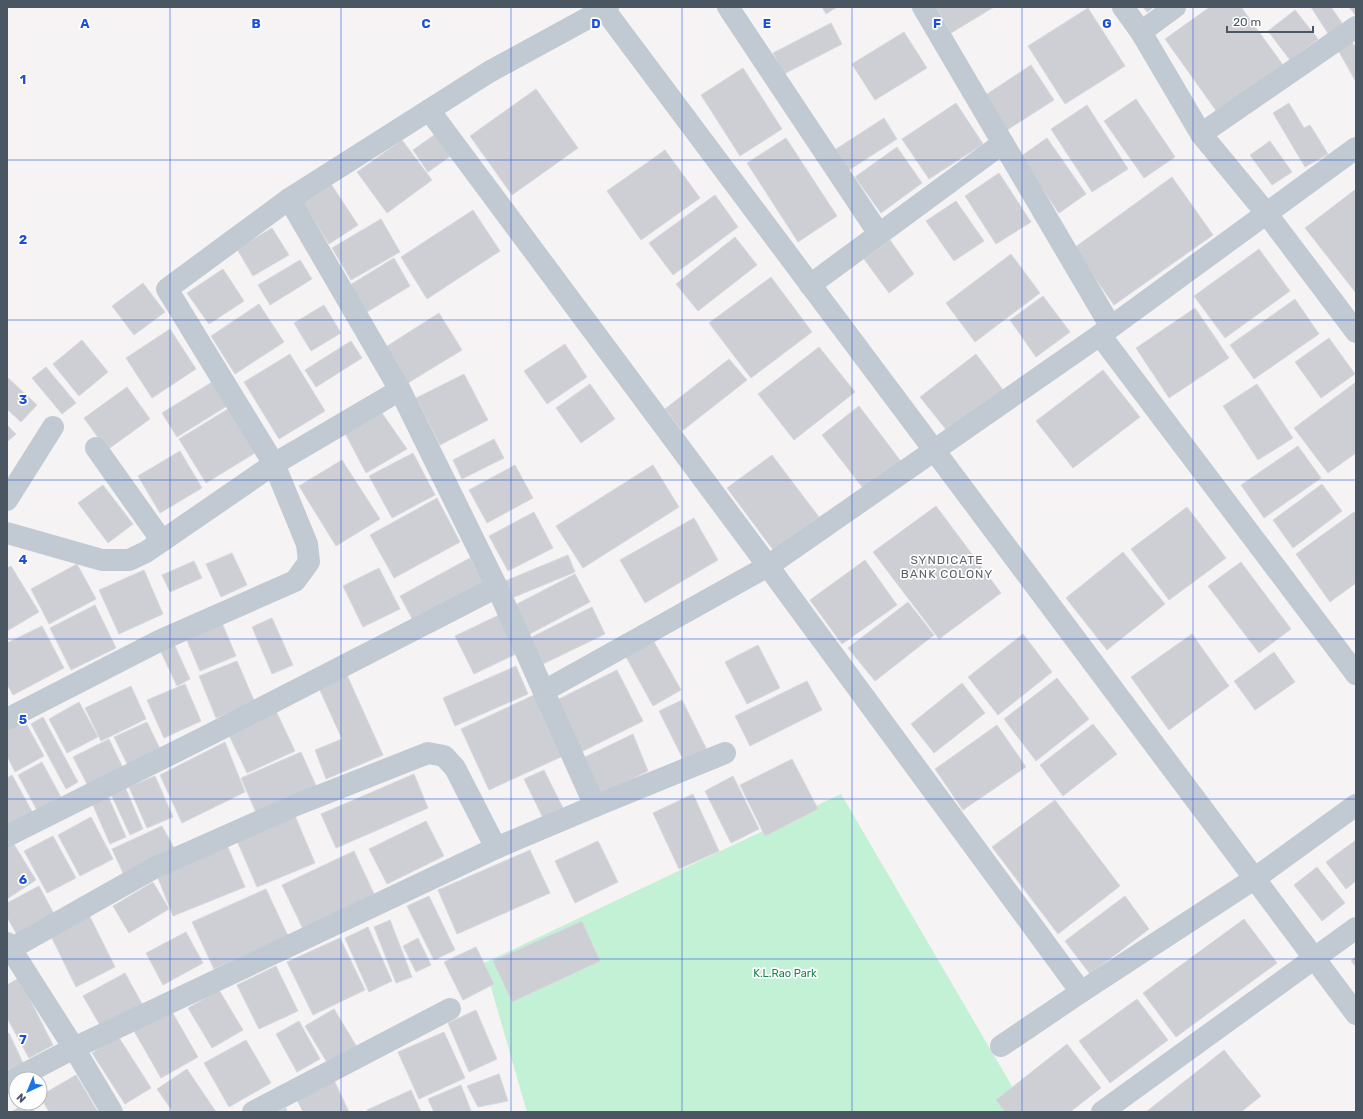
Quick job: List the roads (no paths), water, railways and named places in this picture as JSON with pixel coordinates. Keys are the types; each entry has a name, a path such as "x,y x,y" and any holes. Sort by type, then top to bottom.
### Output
{"street":[{"path":"728,7 879,234"},
{"path":"923,7 1003,143 1105,331 1356,674"},
{"path":"1123,7 1141,32 1201,134 1266,214 1356,332"},
{"path":"1141,32 1175,7"},
{"path":"7,719 161,640 295,581 309,562 307,544 274,464 167,289 289,199 489,72 606,8 810,285 1356,1014"},
{"path":"1201,134 1356,27"},
{"path":"430,110 1081,992"},
{"path":"810,285 1003,143"},
{"path":"544,691 768,566 1105,331 1356,148"},
{"path":"289,199 400,390 497,587 596,806"},
{"path":"7,533 102,560 129,560 146,552 274,464 400,390"},
{"path":"7,500 52,427"},
{"path":"96,448 162,541"},
{"path":"7,836 205,738 497,587"},
{"path":"112,1112 74,1048 8,948 154,868 296,805 428,753 444,756 455,768 496,848"},
{"path":"7,1083 74,1048 496,848 725,753"},
{"path":"1001,1046 1254,879 1356,806"},
{"path":"1102,1112 1356,928"},
{"path":"253,1112 450,1009"}],"district":[{"name":"SYNDICATE BANK COLONY","path":"947,567"}],"park label":[{"name":"K.L.Rao Park","path":"785,973"}]}
